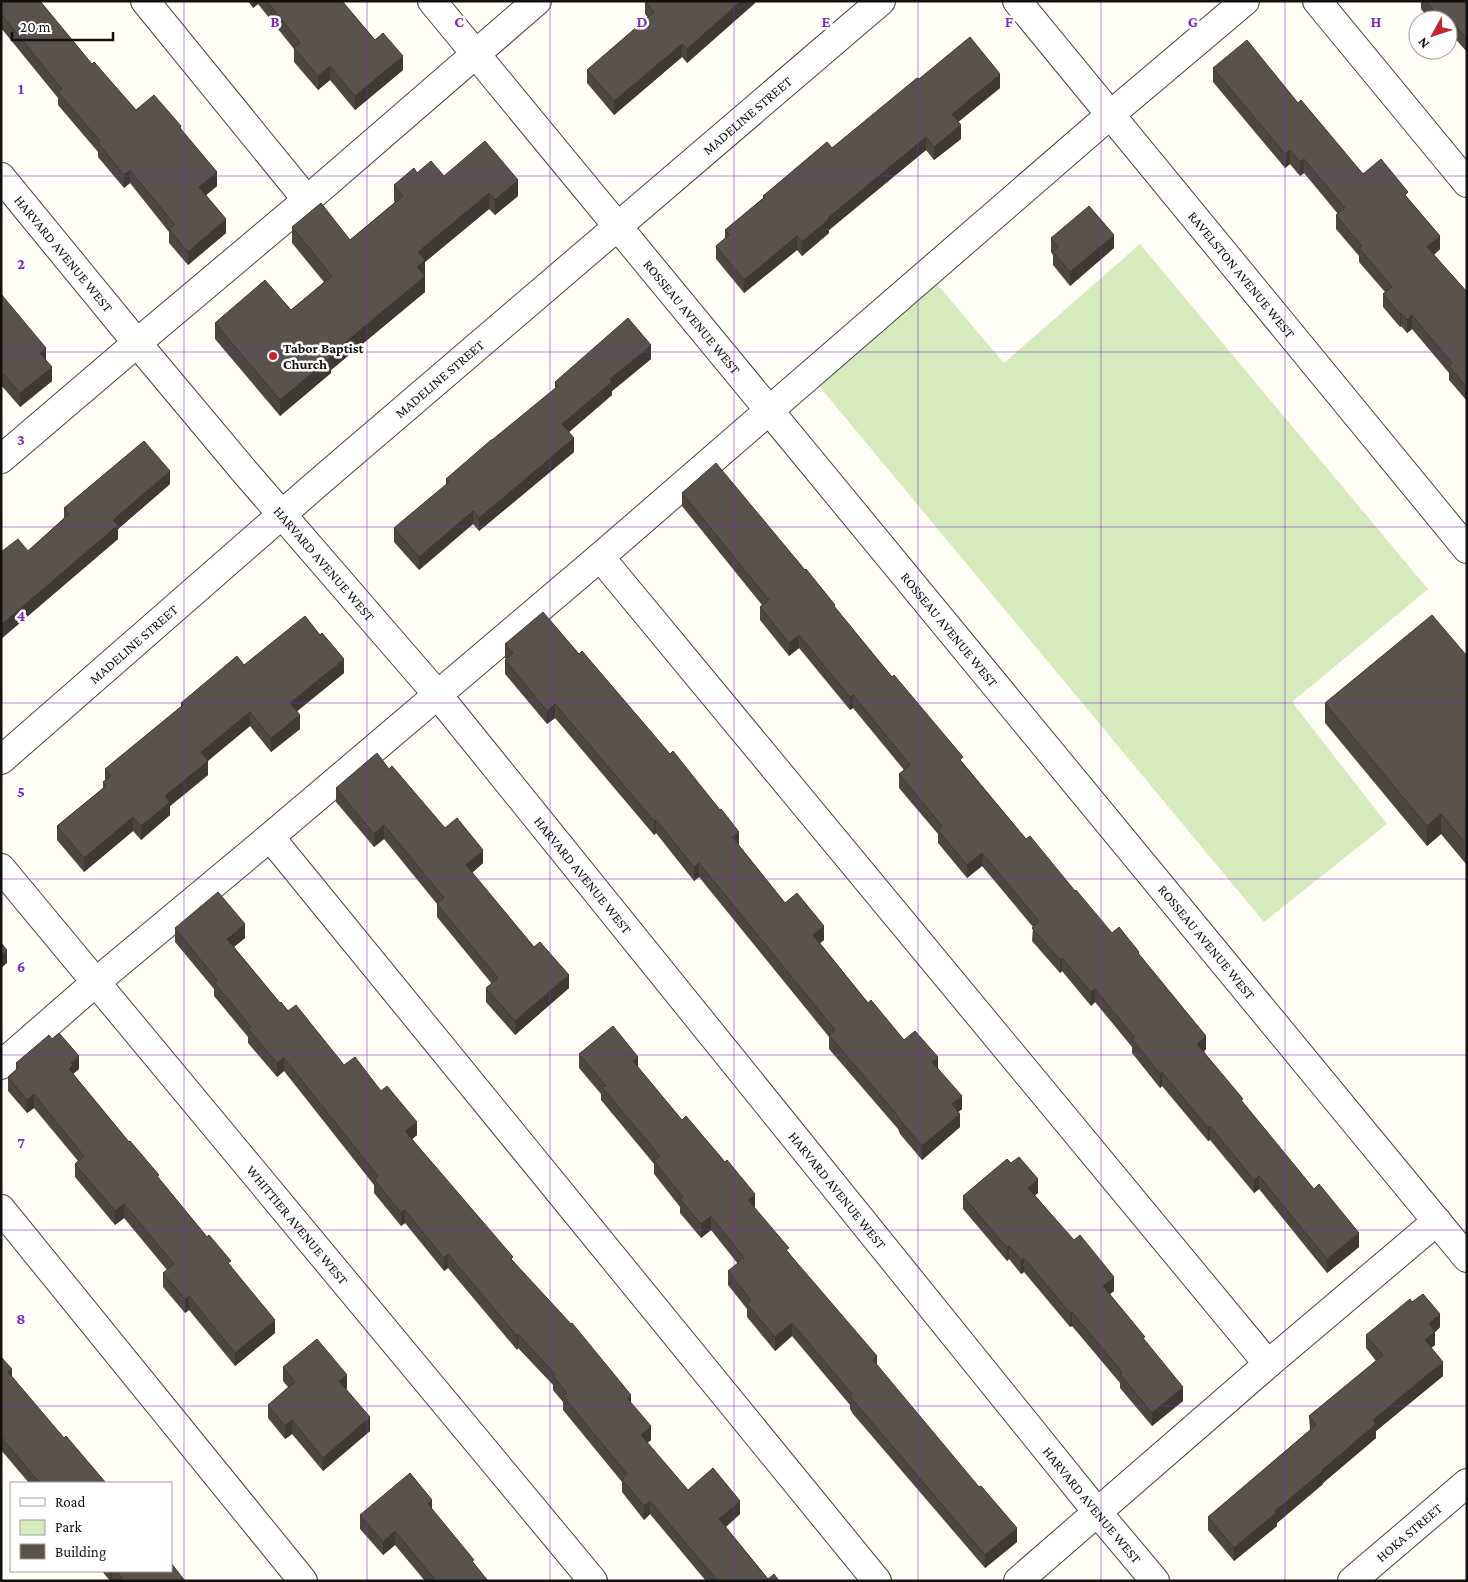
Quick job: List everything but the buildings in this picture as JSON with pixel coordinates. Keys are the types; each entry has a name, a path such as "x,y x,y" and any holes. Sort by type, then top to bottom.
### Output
{"street":[{"path":"145,1 307,200"},
{"name":"ROSSEAU AVENUE WEST","path":"432,1 1467,1258"},
{"path":"1,458 307,200 537,1"},
{"name":"MADELINE STREET","path":"1,760 282,514 881,1"},
{"name":"RAVELSTON AVENUE WEST","path":"1017,1 1467,549"},
{"path":"1,1065 96,982 600,557 1110,115 1245,1"},
{"path":"1317,1 1467,183"},
{"name":"HARVARD AVENUE WEST","path":"1,177 282,514 437,694 1098,1513 1155,1581"},
{"path":"600,557 1268,1364"},
{"path":"270,837 876,1581"},
{"name":"WHITTIER AVENUE WEST","path":"1,868 594,1581"},
{"path":"1,1209 302,1581"},
{"path":"1018,1581 1436,1221"},
{"name":"HOKA STREET","path":"1352,1581 1467,1484"}],"green space":[{"path":"1140,244 1428,589 1292,702 1387,824 1264,922 819,386 936,283 1004,363"}],"place":[{"name":"Tabor Baptist Church","path":"273,356"}]}
